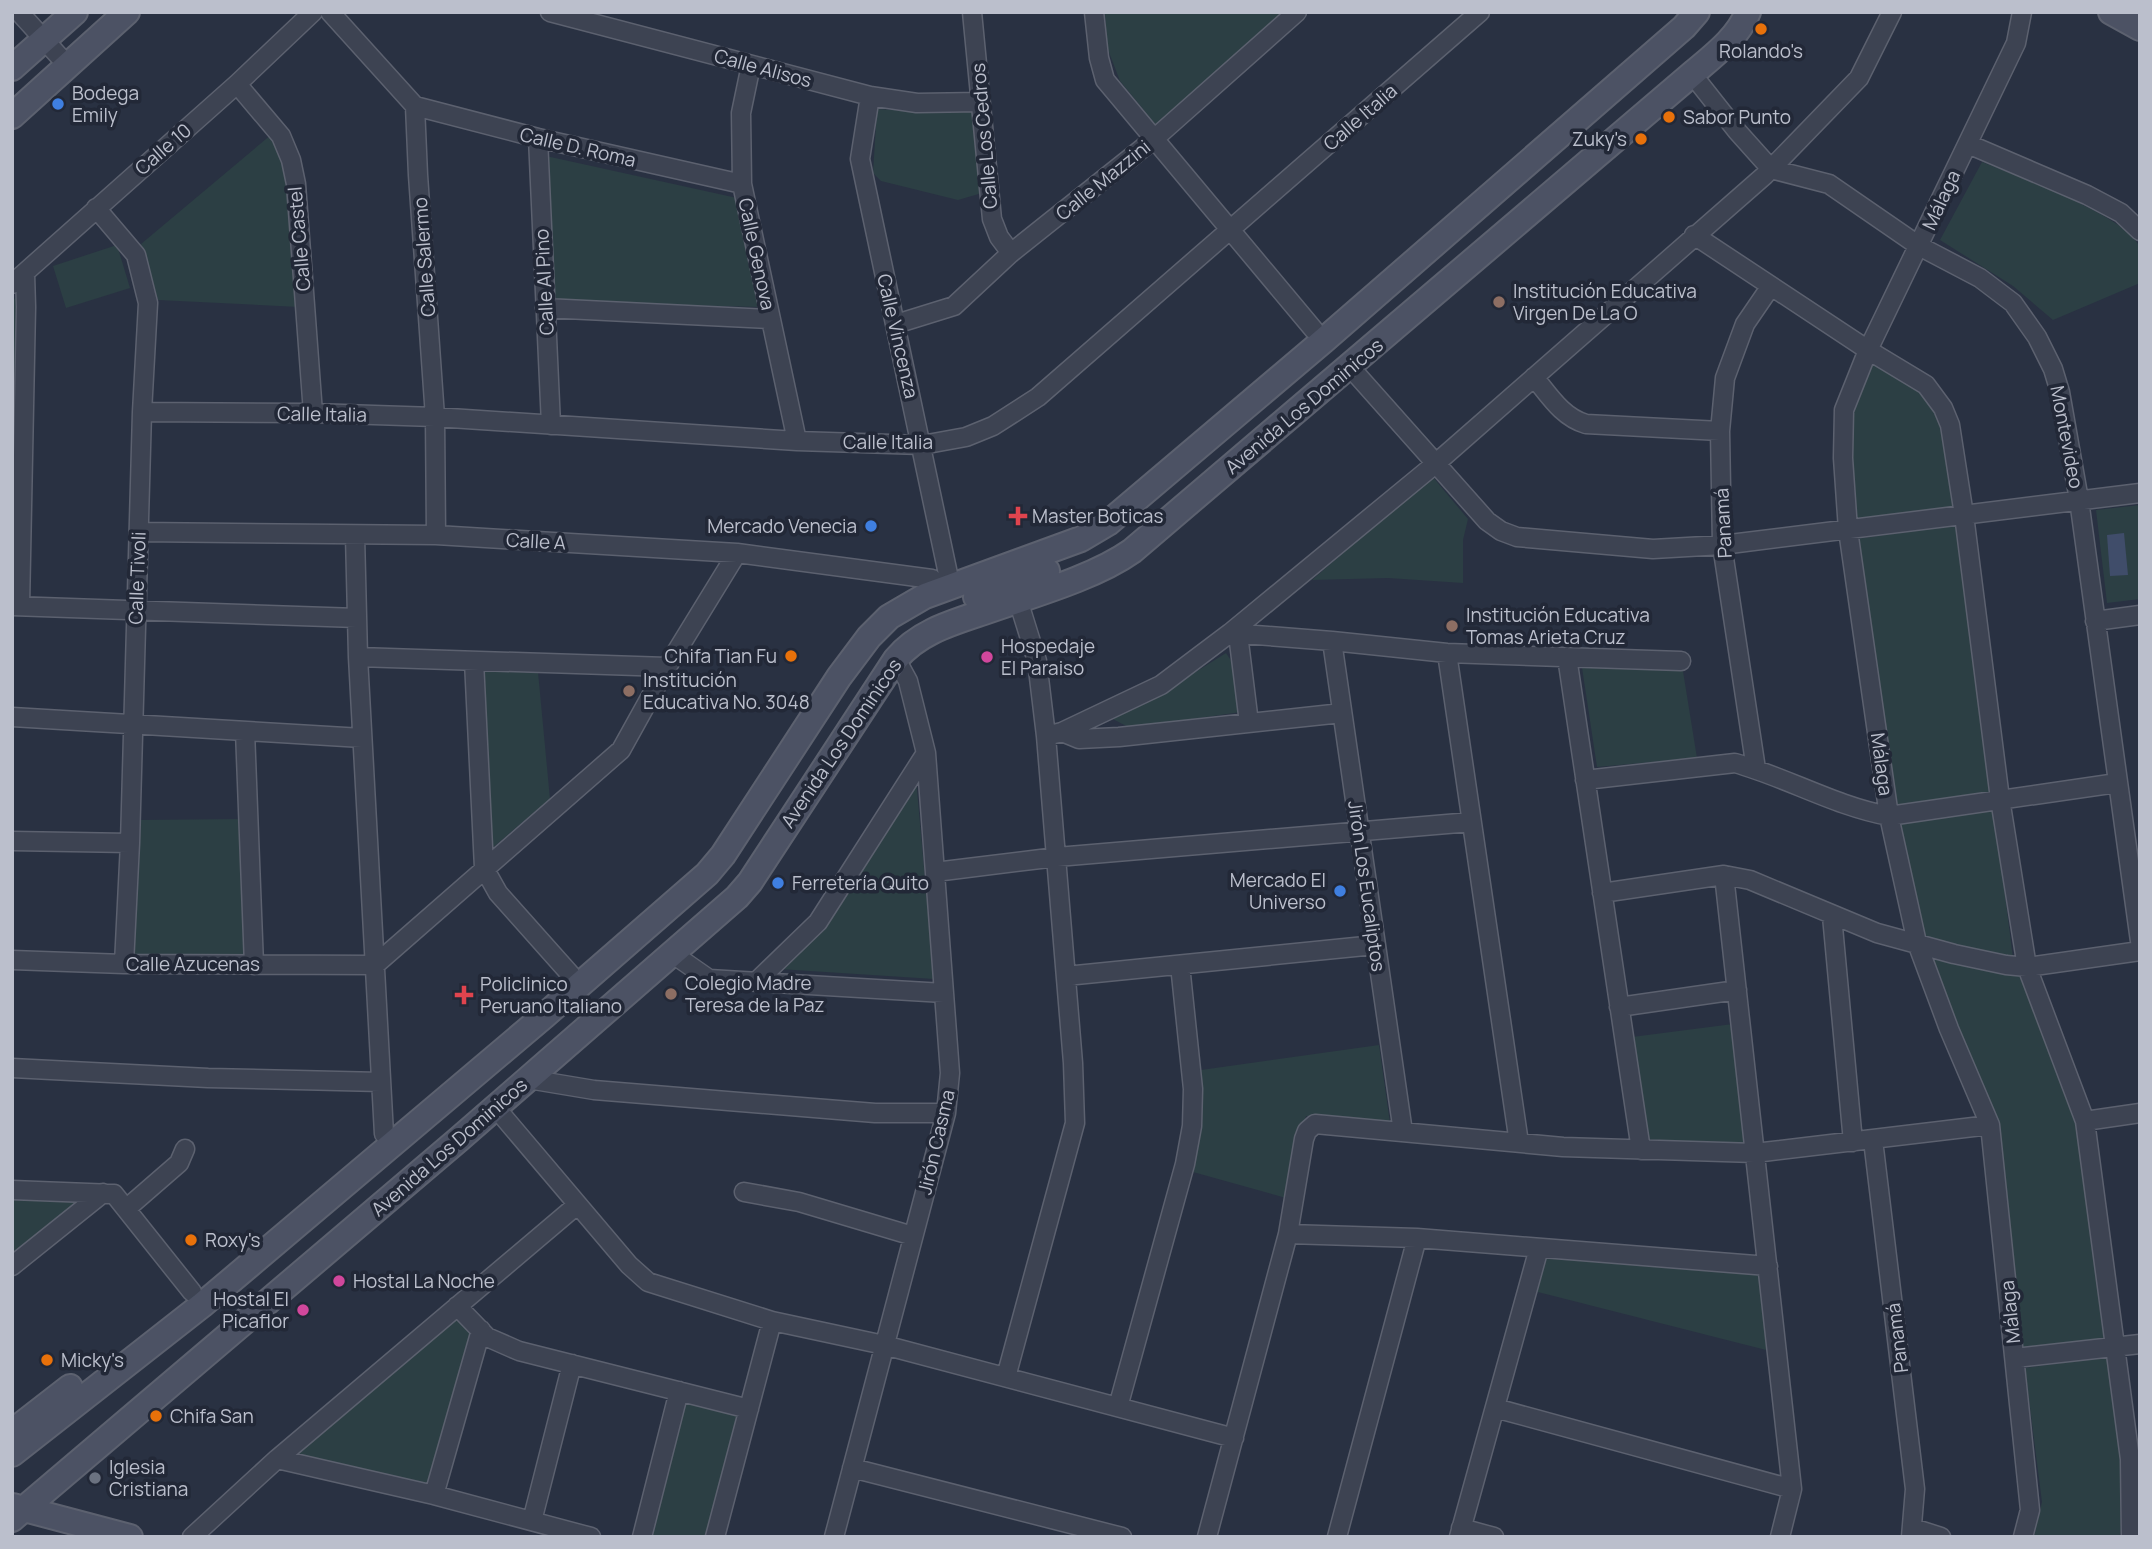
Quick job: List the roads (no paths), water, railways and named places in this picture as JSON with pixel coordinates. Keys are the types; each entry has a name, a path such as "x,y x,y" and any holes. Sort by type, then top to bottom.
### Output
{"main road":[{"path":"12,68 75,12"},
{"path":"12,116 127,12"},
{"path":"12,1432 192,1292 384,1134 708,854 811,697 860,626 875,609 905,590 1079,524 1314,330 1685,12"},
{"name":"Avenida Los Dominicos","path":"12,1454 202,1305 544,1016 712,869 839,677 874,631 898,610 925,596 1089,535 1108,523 1333,332 1684,27 1697,12"},
{"name":"Avenida Los Dominicos","path":"15,1508 246,1299 484,1109 725,890 735,879 883,650 899,633 934,612 1074,562 1121,540 1716,37 1738,12"},
{"name":"Avenida Los Dominicos","path":"15,1508 458,1140 484,1109 528,1079 737,897 750,882 895,659 916,640 937,629 1100,569 1132,551 1731,40 1748,12"},
{"path":"2110,12 2140,28"},
{"path":"1116,495 1155,483"},
{"path":"1057,585 1074,562"},
{"path":"811,697 839,677"},
{"path":"777,839 784,804"},
{"path":"512,1025 544,1016"},
{"path":"15,1508 130,1537"}],"street":[{"path":"19,12 68,66"},
{"name":"Calle 10","path":"18,278 237,84 313,12"},
{"path":"330,12 415,106"},
{"name":"Calle Alisos","path":"550,12 870,96 917,103 980,102"},
{"name":"Calle Los Cedros","path":"972,12 992,219 999,237 1011,253"},
{"path":"1094,12 1098,58 1105,80 1314,330"},
{"name":"Calle Mazzini","path":"896,324 954,306 1011,253 1154,139 1297,12"},
{"name":"Calle Italia","path":"142,412 435,417 797,441 922,444 966,437 993,426 1038,397 1480,12"},
{"path":"1054,734 1161,685 1234,633 1434,465 1771,169 1859,78 1892,12"},
{"name":"Málaga","path":"2022,12 2016,43 1868,351 1844,410 1843,458 1848,530 1889,816 1917,943 1949,1030 1990,1125 2030,1510 2023,1537"},
{"name":"Calle Genova","path":"751,65 741,113 742,184 797,441"},
{"path":"1692,74 1771,169"},
{"name":"Calle Castel","path":"237,84 281,136 291,160 296,184 313,413"},
{"name":"Calle Vincenza","path":"870,96 860,159 922,444 940,577"},
{"name":"Calle D. Roma","path":"415,106 538,138 742,184"},
{"name":"Calle Salermo","path":"415,106 435,417 436,535"},
{"name":"Calle Al Pino","path":"538,138 551,425"},
{"path":"1968,144 2087,195 2121,213 2140,230"},
{"name":"Montevideo","path":"1771,169 1829,184 1919,246 1980,278 2013,303 2037,337 2053,369 2060,392 2079,500 2140,940"},
{"name":"Calle Tivoli","path":"96,208 136,255 148,303 124,964"},
{"path":"1694,235 1868,351 1926,385 1943,408 1950,425 2000,799 2027,967 2085,1121 2130,1459 2130,1537"},
{"path":"18,278 26,307 18,472 16,606 357,618"},
{"name":"Panamá","path":"1756,769 1722,545 1720,431 1725,378 1745,324 1771,286"},
{"path":"545,307 771,319"},
{"path":"1350,367 1434,465 1487,521 1500,531 1517,537 1653,549 1722,545 2140,493"},
{"path":"1534,377 1559,407 1577,421 1586,424 1720,431"},
{"name":"Calle A","path":"139,532 436,535 737,553 940,577"},
{"path":"355,534 358,657 384,1134"},
{"path":"374,965 621,750 667,667 737,553"},
{"path":"1006,1377 1075,1123 1057,857 1054,734 1037,661 1018,600"},
{"path":"2095,621 2140,615"},
{"path":"1234,633 1447,653 1681,661"},
{"path":"1234,633 1249,723"},
{"name":"Jirón Los Eucaliptos","path":"1332,641 1403,1132"},
{"path":"1447,653 1518,1143"},
{"path":"358,657 667,667"},
{"path":"1567,657 1641,1150"},
{"name":"Jirón Casma","path":"834,1537 946,1112 950,1073 926,753 908,681 895,659"},
{"path":"474,661 484,868 498,893 571,975"},
{"path":"1054,734 1084,740 1342,713"},
{"path":"12,717 362,738"},
{"path":"245,731 254,965"},
{"path":"757,981 818,922 926,753"},
{"path":"1585,780 1735,764 1756,769 1860,810 1889,816 2117,783"},
{"path":"935,872 1057,857 1471,822"},
{"path":"12,841 130,843"},
{"path":"1602,893 1724,876 1761,884 1877,933 1954,954 2027,967 2140,951"},
{"path":"1724,876 1793,1489 1780,1537"},
{"path":"1832,916 1853,1142"},
{"path":"1066,976 1375,945"},
{"path":"673,954 709,979 944,993"},
{"name":"Calle Azucenas","path":"12,960 124,964 374,965"},
{"path":"1118,1407 1185,1164 1192,1126 1193,1089 1180,965"},
{"path":"1619,1007 1737,990"},
{"path":"12,1068 208,1078 381,1082"},
{"path":"528,1079 594,1090 875,1113 946,1112"},
{"path":"484,1109 648,1282 772,1321 884,1345 1234,1438"},
{"path":"2085,1121 2140,1113"},
{"path":"1207,1537 1289,1234 1304,1139 1311,1126 1315,1124 1518,1143 1755,1153 1990,1125"},
{"name":"Panamá","path":"1873,1140 1915,1489 1912,1532"},
{"path":"126,1209 179,1163 185,1149"},
{"path":"12,1190 114,1194 192,1292"},
{"path":"744,1192 799,1202 913,1236"},
{"path":"12,1266 103,1193"},
{"path":"192,1537 277,1459 577,1205"},
{"path":"1289,1234 1417,1238 1768,1266"},
{"path":"1337,1537 1417,1238"},
{"path":"1494,1537 1460,1532 1539,1248"},
{"path":"457,1307 487,1337 519,1351 749,1409"},
{"path":"715,1537 772,1321"},
{"path":"434,1495 481,1331"},
{"path":"2014,1358 2140,1344"},
{"path":"532,1521 572,1364"},
{"path":"642,1537 679,1391"},
{"path":"1494,1408 1793,1489"},
{"path":"277,1459 434,1495 592,1537"},
{"path":"852,1468 1122,1537"},
{"path":"1912,1532 1941,1537"}],"water":[{"path":"2124,533 2128,575 2110,576 2107,535"}],"place":[{"name":"Rolando's","path":"1761,29"},
{"name":"Bodega Emily","path":"58,104"},
{"name":"Sabor Punto","path":"1669,117"},
{"name":"Zuky's","path":"1641,139"},
{"name":"Institución Educativa Virgen De La O","path":"1499,302"},
{"name":"Master Boticas","path":"1018,516"},
{"name":"Mercado Venecia","path":"871,526"},
{"name":"Institución Educativa Tomas Arieta Cruz","path":"1452,626"},
{"name":"Chifa Tian Fu","path":"791,656"},
{"name":"Hospedaje El Paraiso","path":"987,657"},
{"name":"Institución Educativa No. 3048","path":"629,691"},
{"name":"Ferretería Quito","path":"778,883"},
{"name":"Mercado El Universo","path":"1340,891"},
{"name":"Colegio Madre Teresa de la Paz","path":"671,994"},
{"name":"Policlinico Peruano Italiano","path":"464,995"},
{"name":"Roxy's","path":"191,1240"},
{"name":"Hostal La Noche","path":"339,1281"},
{"name":"Hostal El Picaflor","path":"303,1310"},
{"name":"Micky's","path":"47,1360"},
{"name":"Chifa San","path":"156,1416"},
{"name":"Iglesia Cristiana","path":"95,1478"}]}
